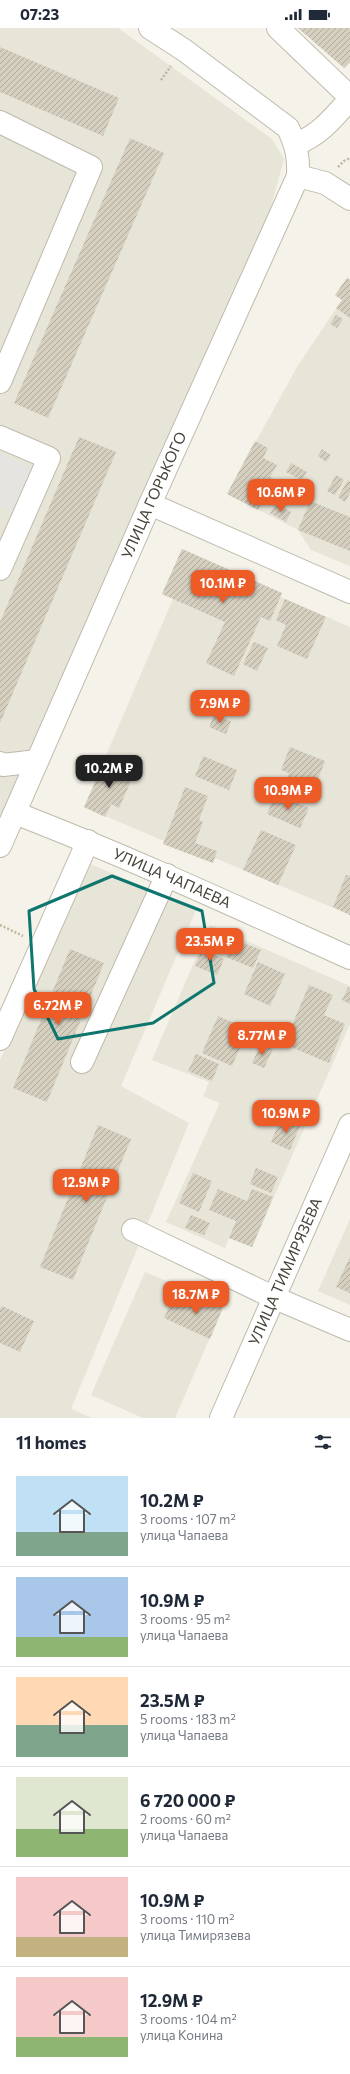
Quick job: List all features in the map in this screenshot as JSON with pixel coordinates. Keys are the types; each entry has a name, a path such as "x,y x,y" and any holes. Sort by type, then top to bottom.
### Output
{"street":[{"path":"150,28 184,50 288,128 296,144 310,138 324,129 350,98 278,28"},
{"path":"0,122 91,167 0,382"},
{"name":"УЛИЦА ГОРЬКОГО","path":"0,846 150,504 298,176 299,158 296,144"},
{"path":"298,176 325,183 350,199"},
{"path":"0,437 49,458 0,569"},
{"path":"150,504 350,592"},
{"path":"0,763 37,761"},
{"name":"УЛИЦА ЧАПАЕВА","path":"14,813 88,841 350,958"},
{"path":"0,1039 88,841"},
{"path":"82,1062 166,875"},
{"name":"УЛИЦА ТИМИРЯЗЕВА","path":"221,1418 350,1125"},
{"path":"134,1230 275,1298 350,1330"}],"highlighted area":[{"path":"112,876 202,911 214,983 153,1023 58,1039 34,989 29,911"}],"shaded area":[{"path":"0,28 118,28 272,139 284,159 270,210 223,343 0,822"},
{"path":"347,278 350,280 350,566 311,550 298,530 227,494 297,367 342,300 335,295"},
{"path":"0,453 33,469 12,512 0,506"},
{"path":"182,549 282,593 281,597 350,627 350,915 215,858 213,863 163,844 164,841 84,807 173,599 162,594"},
{"path":"88,863 196,910 121,1086 189,1123 71,1409 92,1418 0,1418 0,1060"},
{"path":"210,925 350,986 350,1024 252,1247 229,1238 225,1248 166,1222 220,1103 203,1096 209,1082 152,1060"},
{"path":"350,1219 350,1305 318,1291"},
{"path":"145,1272 224,1305 175,1418 143,1418 91,1395"}],"building":[{"path":"298,28 350,28 350,62 344,68"},
{"path":"0,47 119,98 103,136 0,92"},
{"path":"130,138 164,153 48,418 14,403"},
{"path":"347,278 350,280 350,318 336,308 342,300 335,295"},
{"path":"336,315 343,319 337,328 330,324"},
{"path":"79,437 116,452 0,723 0,622"},
{"path":"255,441 268,448 263,458 277,465 270,477 274,479 258,510 227,494"},
{"path":"322,449 331,455 326,462 318,456"},
{"path":"291,463 307,472 302,480 286,472"},
{"path":"336,475 344,480 335,495 327,491"},
{"path":"348,480 350,482 350,493 345,502 338,497"},
{"path":"310,501 350,517 350,551 298,530"},
{"path":"276,503 291,512 286,522 270,513"},
{"path":"182,549 282,593 270,621 261,617 234,676 206,663 225,622 162,594"},
{"path":"285,599 326,617 307,659 277,646 286,625 276,620"},
{"path":"254,642 268,648 257,671 243,664"},
{"path":"214,715 231,721 226,734 209,727"},
{"path":"290,747 325,761 312,795 285,784 289,773 281,770"},
{"path":"203,756 237,770 229,790 195,776"},
{"path":"104,763 122,771 125,765 136,770 119,808 111,804 105,817 84,807"},
{"path":"185,787 208,796 199,820 203,822 195,843 217,851 213,863 163,844"},
{"path":"275,794 309,808 300,828 267,814"},
{"path":"261,830 296,845 278,885 243,870"},
{"path":"346,875 350,876 350,915 333,907"},
{"path":"233,939 261,950 253,968 226,957"},
{"path":"70,949 104,963 47,1102 13,1088"},
{"path":"202,950 224,959 217,975 195,966"},
{"path":"258,962 285,974 270,1006 244,994"},
{"path":"309,985 333,995 324,1015 345,1024 329,1063 284,1044"},
{"path":"348,987 350,988 350,1004 342,1000"},
{"path":"218,1016 248,1029 232,1066 202,1053"},
{"path":"261,1044 273,1049 264,1068 252,1063"},
{"path":"196,1054 219,1064 212,1081 188,1071"},
{"path":"281,1118 300,1126 290,1150 271,1142"},
{"path":"98,1125 131,1139 73,1280 40,1267"},
{"path":"256,1168 278,1177 271,1193 250,1184"},
{"path":"193,1173 212,1181 199,1212 179,1203"},
{"path":"218,1189 247,1201 252,1189 273,1197 252,1247 229,1238 236,1221 209,1210"},
{"path":"191,1215 210,1223 204,1235 185,1228"},
{"path":"350,1257 350,1293 336,1287"},
{"path":"201,1295 224,1305 210,1339 164,1318 173,1297 195,1307"},
{"path":"2,1306 34,1321 20,1352 0,1343 0,1309"}]}
